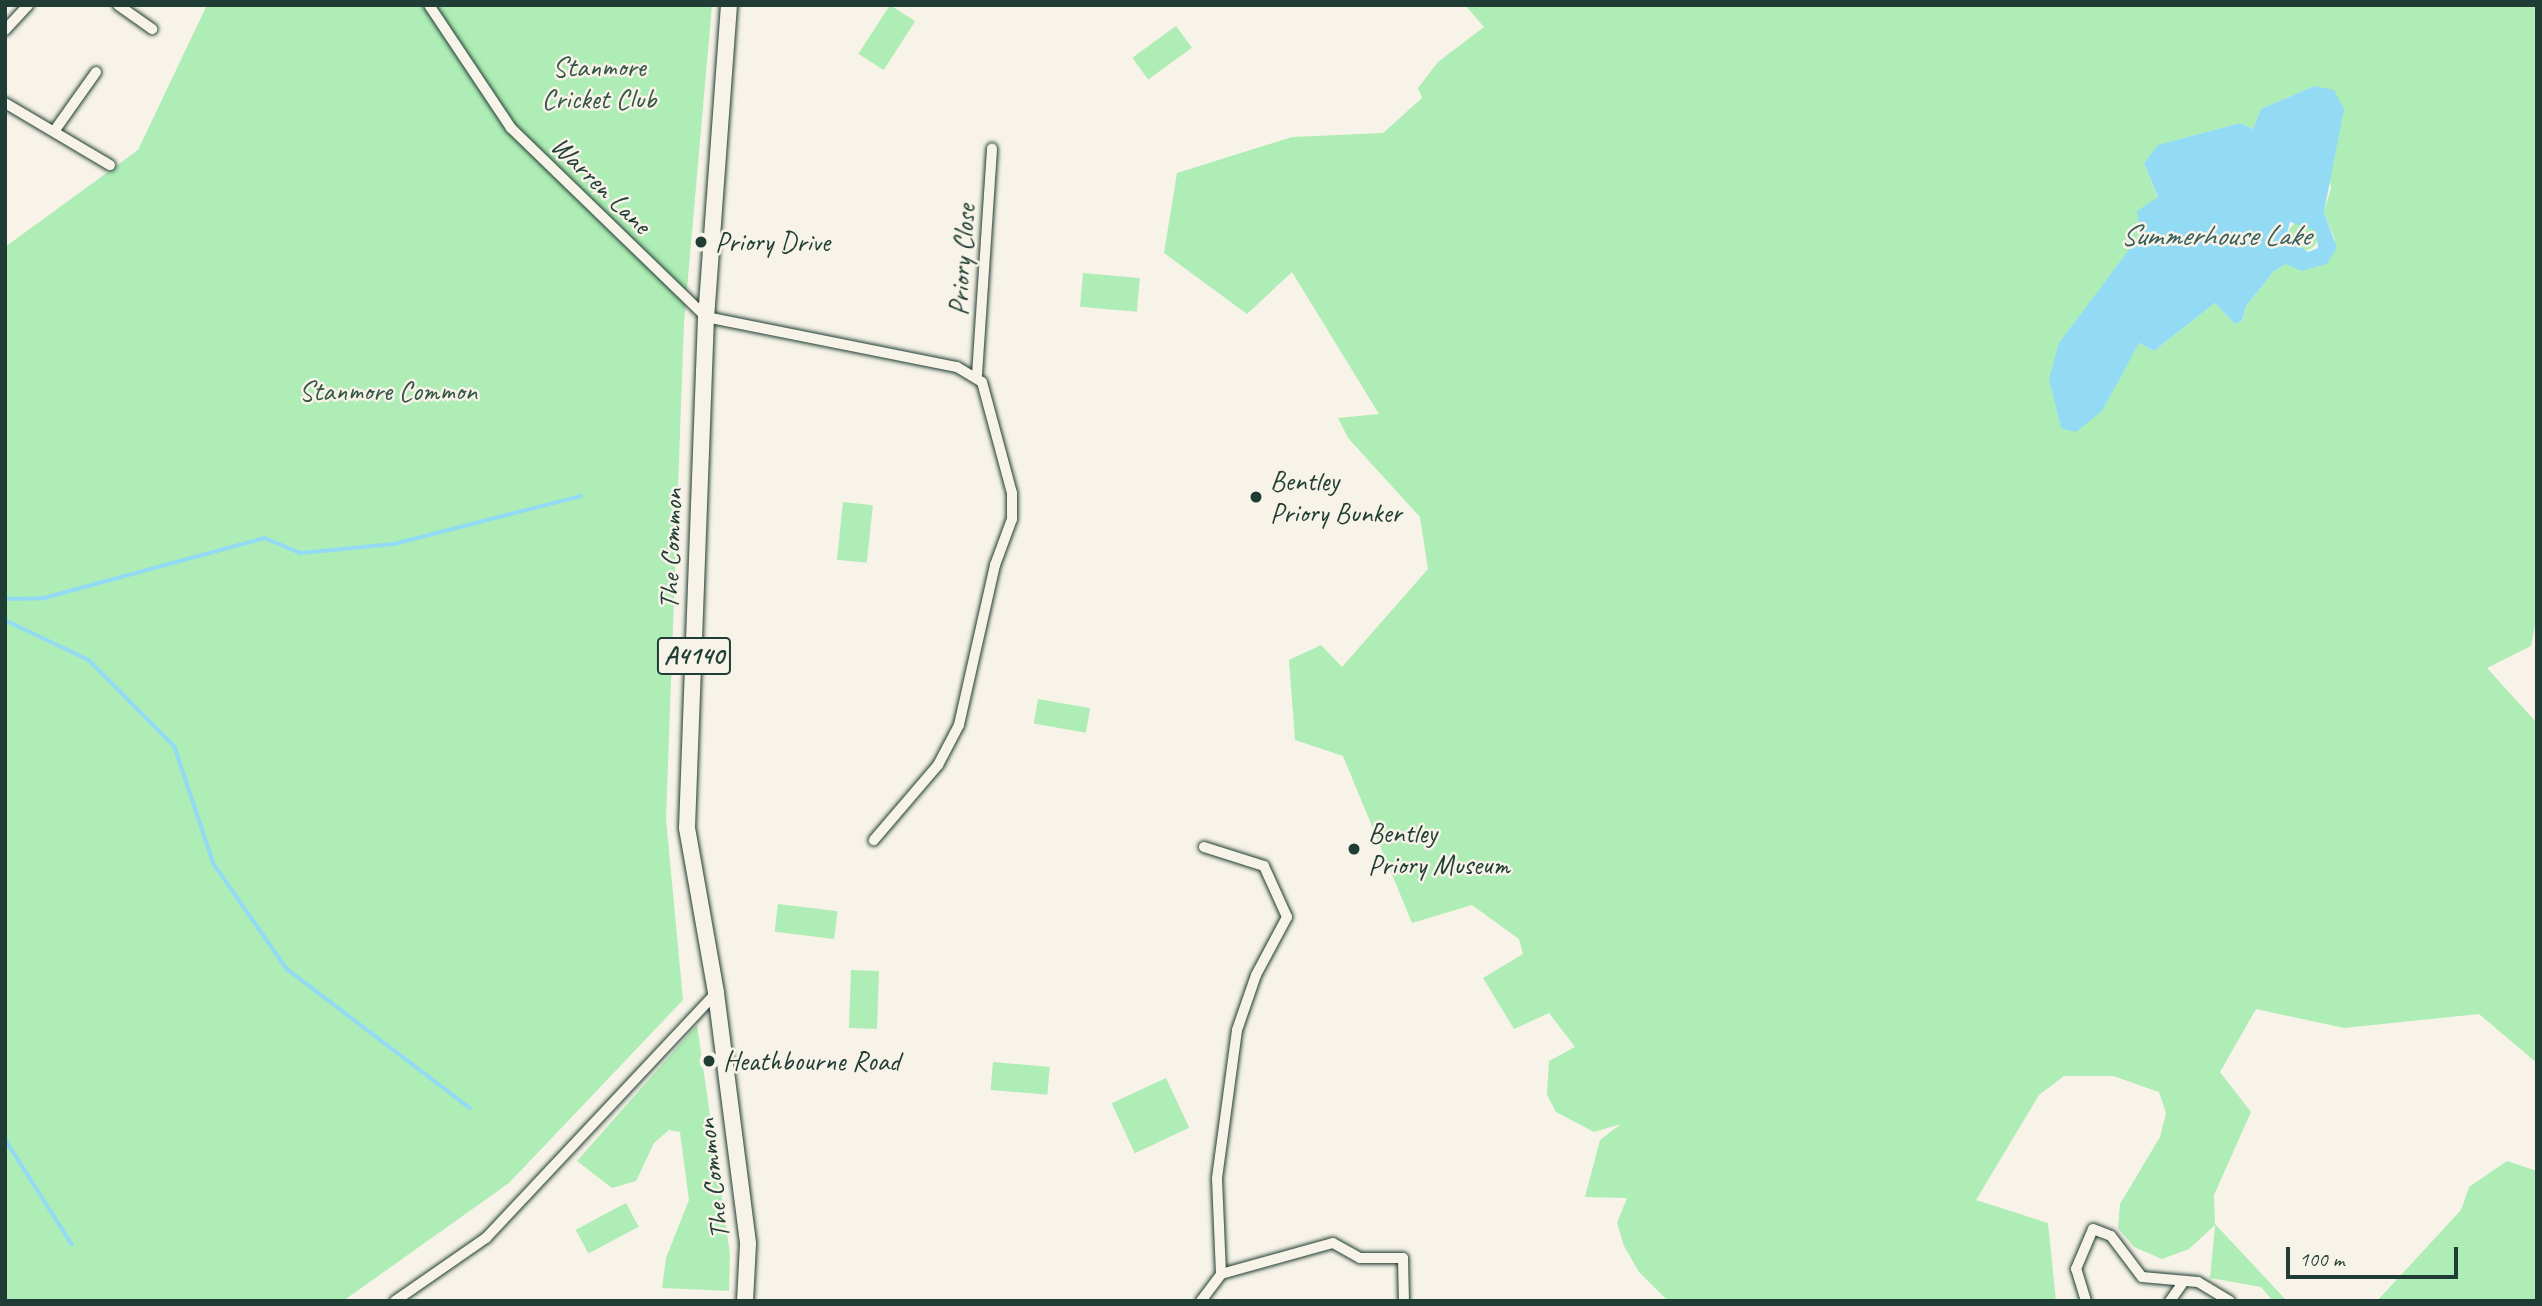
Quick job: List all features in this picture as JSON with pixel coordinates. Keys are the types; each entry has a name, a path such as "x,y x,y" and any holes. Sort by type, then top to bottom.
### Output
{"main road":[{"name":"The Common","path":"729,5 706,317 687,828 716,993 748,1244 744,1301"}],"street":[{"path":"5,30 28,5"},
{"path":"118,5 152,29"},
{"name":"Warren Lane","path":"429,5 511,128 706,317"},
{"path":"55,130 96,72"},
{"path":"5,103 55,130 110,165"},
{"name":"Priory Close","path":"977,375 992,148"},
{"path":"706,317 977,375 987,392 1012,493 1012,519 956,732 938,765 874,840"},
{"path":"1204,847 1259,862 1287,917 1250,990 1229,1071 1214,1218 1221,1274"},
{"path":"395,1301 486,1238 716,993"},
{"path":"2086,1301 2076,1269 2093,1230 2111,1236 2142,1277 2182,1284 2198,1282 2230,1301"},
{"path":"1201,1301 1221,1274 1333,1243 1360,1258 1403,1258 1404,1301"},
{"path":"2171,1301 2182,1284"}],"green space":[{"name":"Stanmore Common","path":"207,5 712,5 684,323 666,819 683,1000 509,1183 343,1301 5,1301 5,247 138,150"},
{"path":"890,5 915,21 884,70 858,54"},
{"path":"1465,5 2537,5 2537,614 2531,646 2487,668 2537,723 2537,1063 2479,1014 2344,1028 2256,1009 2220,1072 2251,1112 2214,1195 2215,1224 2287,1301 2273,1301 2261,1287 2210,1278 2215,1225 2189,1249 2162,1259 2134,1247 2118,1228 2120,1204 2160,1137 2166,1113 2159,1092 2113,1076 2064,1076 2039,1095 1976,1200 2048,1223 2056,1301 1668,1301 1639,1272 1624,1246 1617,1223 1627,1198 1585,1197 1600,1140 1621,1124 1594,1132 1556,1112 1547,1095 1549,1061 1575,1047 1549,1013 1514,1029 1483,978 1523,954 1519,939 1472,905 1412,923 1343,756 1295,740 1289,660 1321,645 1342,667 1428,569 1420,517 1348,438 1338,418 1379,414 1292,272 1247,314 1164,253 1177,173 1292,137 1383,133 1422,98 1418,88 1438,62 1484,27","holes":["2314,86 2331,188 2324,212 2335,240 2327,264 2286,264 2274,271 2246,306 2242,321 2235,324 2215,303 2154,351 2139,343 2115,379 2130,251 2140,235 2138,211 2158,198 2144,163 2159,145 2240,123 2253,129 2261,109"]},
{"path":"1176,26 1192,48 1148,80 1132,58"},
{"path":"2303,221 2314,225 2318,236 2314,247 2303,251 2292,247 2288,236 2292,225"},
{"path":"1083,273 1140,278 1137,312 1080,307"},
{"path":"843,502 873,505 867,563 837,560"},
{"path":"1038,699 1090,708 1086,733 1034,724"},
{"path":"778,904 838,911 834,939 775,932"},
{"path":"851,970 879,971 877,1029 849,1028"},
{"path":"697,1025 730,1254 729,1291 662,1288 666,1258 689,1200 680,1132 669,1130 654,1143 636,1181 612,1188 577,1161"},
{"path":"993,1062 1050,1067 1047,1095 991,1090"},
{"path":"1166,1078 1189,1128 1135,1153 1112,1103"},
{"path":"2507,1161 2537,1171 2537,1301 2377,1301 2461,1210 2469,1187"},
{"path":"626,1203 639,1227 588,1254 576,1230"}],"water":[{"name":"Summerhouse Lake","path":"2314,86 2334,90 2344,109 2324,212 2337,248 2327,264 2301,271 2286,264 2274,271 2246,306 2242,321 2235,324 2215,303 2154,351 2139,343 2102,411 2076,432 2061,428 2049,379 2059,343 2140,235 2137,211 2158,197 2144,163 2158,145 2240,123 2253,129 2261,109","holes":["2290,222 2316,231 2318,248 2308,252 2286,238"]}],"waterway":[{"path":"5,599 44,598 265,538 301,553 394,544 581,496"},
{"path":"5,620 89,660 175,747 214,864 287,969 470,1108"},
{"path":"5,1139 72,1244"}],"place":[{"name":"Priory Drive","path":"701,242"},
{"name":"Bentley Priory Bunker","path":"1256,497"},
{"name":"Bentley Priory Museum","path":"1354,849"},
{"name":"Heathbourne Road","path":"709,1061"}],"park label":[{"name":"Stanmore Cricket Club","path":"599,83"}]}
